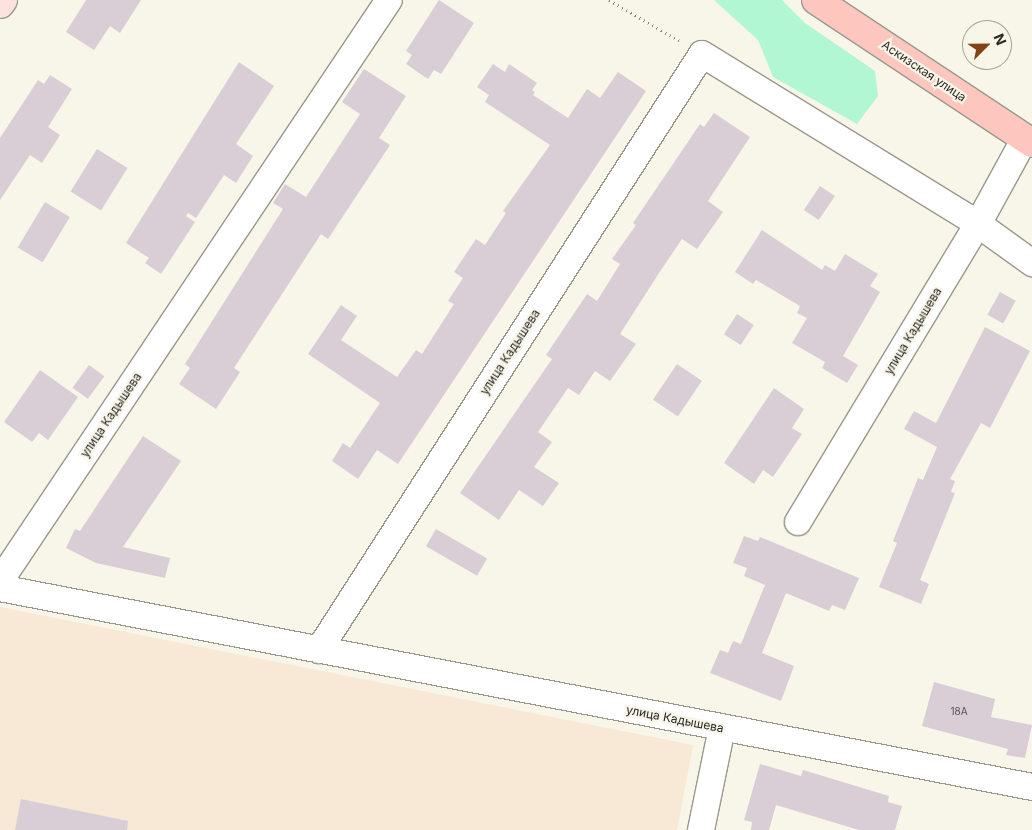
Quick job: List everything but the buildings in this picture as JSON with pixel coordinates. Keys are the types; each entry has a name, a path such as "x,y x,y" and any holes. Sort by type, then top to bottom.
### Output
{"main road":[{"name":"Аскизская улица","path":"816,0 1028,141"}],"street":[{"path":"0,4 3,0"},
{"name":"улица Кадышева","path":"0,581 389,0"},
{"path":"702,54 978,224 1032,263"},
{"name":"улица Кадышева","path":"319,650 702,54"},
{"name":"улица Кадышева","path":"798,522 1028,141"},
{"name":"улица Кадышева","path":"0,588 1032,787"},
{"path":"701,830 722,728"}],"path":[{"path":"609,0 702,54"}],"shaded area":[{"path":"0,607 693,745 677,830 0,830"}],"green space":[{"path":"714,0 782,0 805,23 875,71 878,96 857,124 773,77 758,40"}]}
